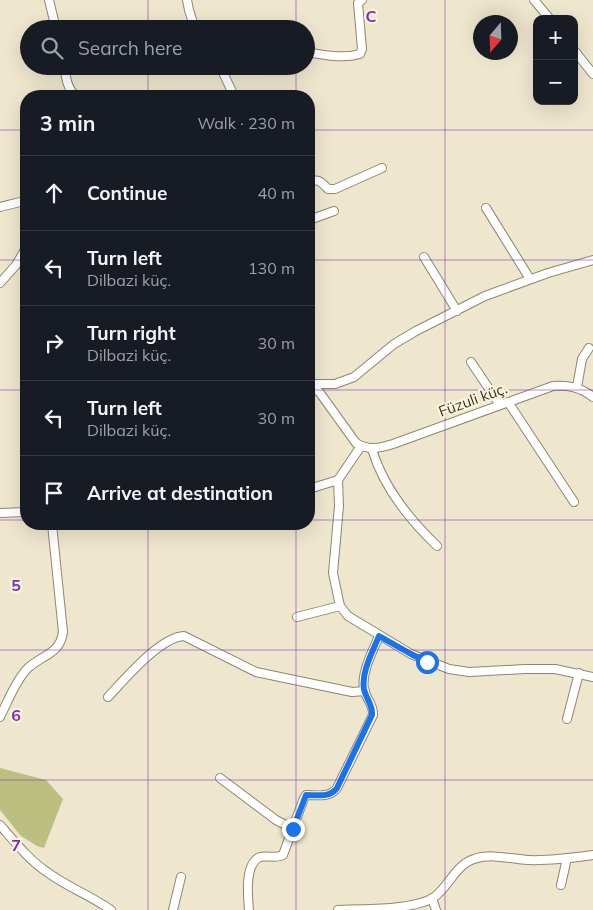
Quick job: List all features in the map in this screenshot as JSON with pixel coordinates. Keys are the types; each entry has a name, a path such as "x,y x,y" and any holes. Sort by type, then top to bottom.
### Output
{"street":[{"path":"49,0 54,20"},
{"path":"187,0 193,20"},
{"path":"315,54 325,56 360,54 362,49 358,3 362,0"},
{"path":"534,0 547,15"},
{"path":"578,55 593,74"},
{"path":"66,75 70,90"},
{"path":"224,75 231,90"},
{"path":"315,180 322,182 328,188 335,189 382,168"},
{"path":"0,207 20,202"},
{"path":"486,208 530,279"},
{"path":"315,218 334,211"},
{"path":"424,256 457,310"},
{"path":"0,283 20,258"},
{"path":"315,383 335,384 354,377 394,344 486,296 530,279 593,260"},
{"path":"577,387 582,358 589,348"},
{"path":"471,362 500,405"},
{"name":"Füzuli küç.","path":"361,446 372,448 394,444 553,386 568,385 577,387 593,396"},
{"path":"315,390 353,439 361,446 338,480 339,506 332,573 340,606 348,616 411,654 449,669 469,672 526,668 555,669 593,677"},
{"path":"508,402 574,502"},
{"path":"372,448 375,460 400,504 420,529 437,546"},
{"path":"315,488 338,480"},
{"path":"0,513 20,512"},
{"path":"0,717 26,670 57,649 62,641 63,632 53,530"},
{"path":"297,617 340,606"},
{"path":"108,697 146,657 177,636 184,636 256,672 352,692 365,691"},
{"path":"249,910 248,880 251,866 255,860 261,857 283,856 306,795 329,795 333,793 372,715 373,708 365,691 364,683 379,636"},
{"path":"567,719 579,673"},
{"path":"220,778 276,820 293,829"},
{"path":"0,825 20,848 45,871 111,910"},
{"path":"338,910 404,907 432,898 462,865 472,859 483,856 527,860 593,855"},
{"path":"561,884 566,858"},
{"path":"174,910 181,877"},
{"path":"432,898 436,910"}],"green space":[{"path":"0,768 46,780 63,799 44,848 21,836 0,810"}],"route":[{"path":"293,829 306,795 329,795 337,788 372,715 373,708 365,691 364,683 379,636 427,662"}]}
